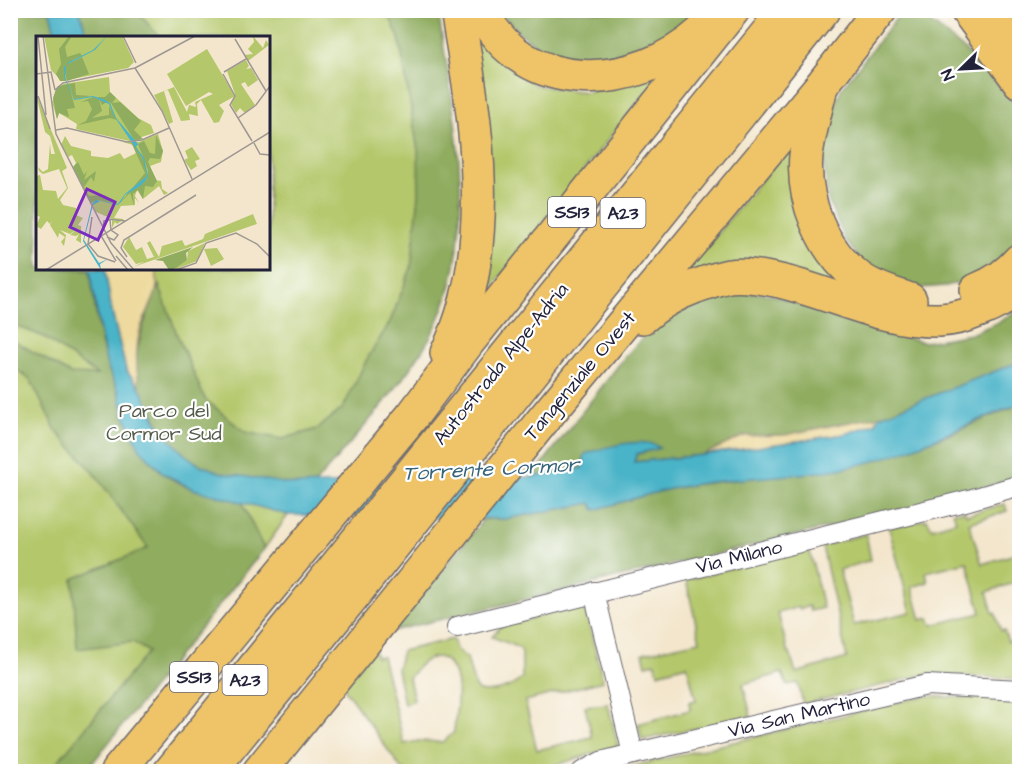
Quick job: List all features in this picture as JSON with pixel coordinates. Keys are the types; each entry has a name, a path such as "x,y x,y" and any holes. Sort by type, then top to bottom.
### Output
{"highway":[{"path":"413,415 460,326 473,274 478,208 477,148 457,10"},
{"path":"481,10 497,36 514,53 536,66 580,78 603,77 657,63 685,47 725,10"},
{"name":"SS13","path":"117,771 413,415 733,10"},
{"name":"Autostrada Alpe-Adria","path":"170,771 786,10"},
{"name":"Autostrada Alpe-Adria","path":"209,771 356,592 824,10"},
{"name":"Tangenziale Ovest","path":"259,771 543,420 821,86 880,10"},
{"path":"969,10 1020,82"},
{"path":"821,86 806,154 809,202 821,232 836,255 859,278 885,292 918,303 951,299 988,286 1020,260"},
{"path":"582,373 654,306 676,294 729,276 756,276 787,282 902,317 924,320 942,320 970,314 1008,297 1020,288"}],"main road":[{"path":"969,10 1020,44"}],"street":[{"name":"Via Milano","path":"458,627 969,500 1020,485"},
{"path":"594,592 633,754"},
{"name":"Via San Martino","path":"582,771 601,762 633,754 927,685 1020,690"}],"green space":[{"name":"Parco del Cormor Sud","path":"11,11 437,11 458,225 288,515 264,549 263,547 83,771 11,771"},
{"path":"11,11 50,11 56,36 36,36 36,270 90,270 107,364 130,427 140,447 154,465 171,479 201,491 241,501 264,549 86,771 50,771 148,652 133,642 77,649 73,579 148,548 92,470 56,431 30,379 11,367 10,338 70,374 97,375 42,336 11,324"},
{"path":"80,11 142,11 141,16 159,36 87,36"},
{"path":"387,11 438,11 457,139 460,183 460,227 454,270 442,311 423,349 398,385 314,485 287,484 223,474 198,464 183,454 150,410 138,382 136,369 141,333 147,314 159,285 178,337 205,399 245,432 282,439 317,429 343,408 367,359 390,322 411,268 419,194 418,151 399,38"},
{"path":"500,11 700,11 675,34 645,52 622,58 592,59 563,56 541,48 530,41"},
{"path":"902,11 916,11 965,50 1019,110 1019,243 1017,247 973,278 946,286 919,288 867,267 845,240 828,200 824,162 828,125 841,89"},
{"path":"471,25 501,59 535,85 585,92 659,75 482,300"},
{"path":"783,153 795,156 852,288 681,278"},
{"path":"740,292 769,294 867,327 925,342 971,334 1001,321 1019,309 1019,362 880,416 785,435 744,436 703,455 634,462 637,454 659,448 582,468 532,477 624,358 650,330 678,311 712,298"},
{"path":"1019,404 1019,477 936,502 392,631 484,519 505,519 591,503 596,509 659,491 697,484 838,469 869,462 948,435"},
{"path":"1005,504 1007,511 969,523 982,564 1019,553 1019,581 987,592 1001,631 1004,630 1008,642 1016,640 1019,650 1019,679 928,674 803,704 798,683 787,685 782,673 743,684 751,716 642,740 638,724 690,710 689,702 696,700 687,665 658,673 655,663 646,665 643,653 700,641 686,580 807,549 810,552 823,608 810,611 809,606 800,609 799,607 778,613 788,653 790,653 796,673 847,658 822,546 866,534 871,560 839,570 854,625 911,612 889,528 927,519 932,528 956,521 953,512 965,511 966,515","holes":["967,562 981,613 932,625 929,618 921,620 912,587 928,582 926,572"]},
{"path":"584,605 603,681 525,701 537,750 592,737 585,706 608,704 618,746 536,771 403,771 343,687 374,647 376,657 382,656 404,744 418,741 443,742 454,732 458,697 454,672 447,662 438,657 423,662 409,678 414,700 404,704 397,669 402,651 453,639 456,650 467,658 475,687 484,692 502,689 522,678 522,653 520,648 492,637 500,627"},
{"path":"925,696 1019,700 1019,771 613,771"}],"sand":[{"path":"105,270 156,270 157,287 140,330 137,344 139,386 126,370 112,312"},
{"path":"880,416 875,424 845,434 703,455 744,436 785,435"}],"water":[{"path":"50,11 80,11 87,36 56,36"},
{"path":"90,270 105,270 112,312 126,370 139,386 157,422 183,453 198,464 222,473 296,485 532,477 582,468 585,454 623,444 644,443 660,448 637,454 634,462 703,455 845,434 875,424 880,416 1019,362 1019,404 909,449 863,464 821,472 684,486 595,510 591,503 505,519 288,515 193,489 164,474 140,449 124,414 119,392 107,366"}],"water label":[{"name":"Torrente Cormor","path":"491,469"}]}
